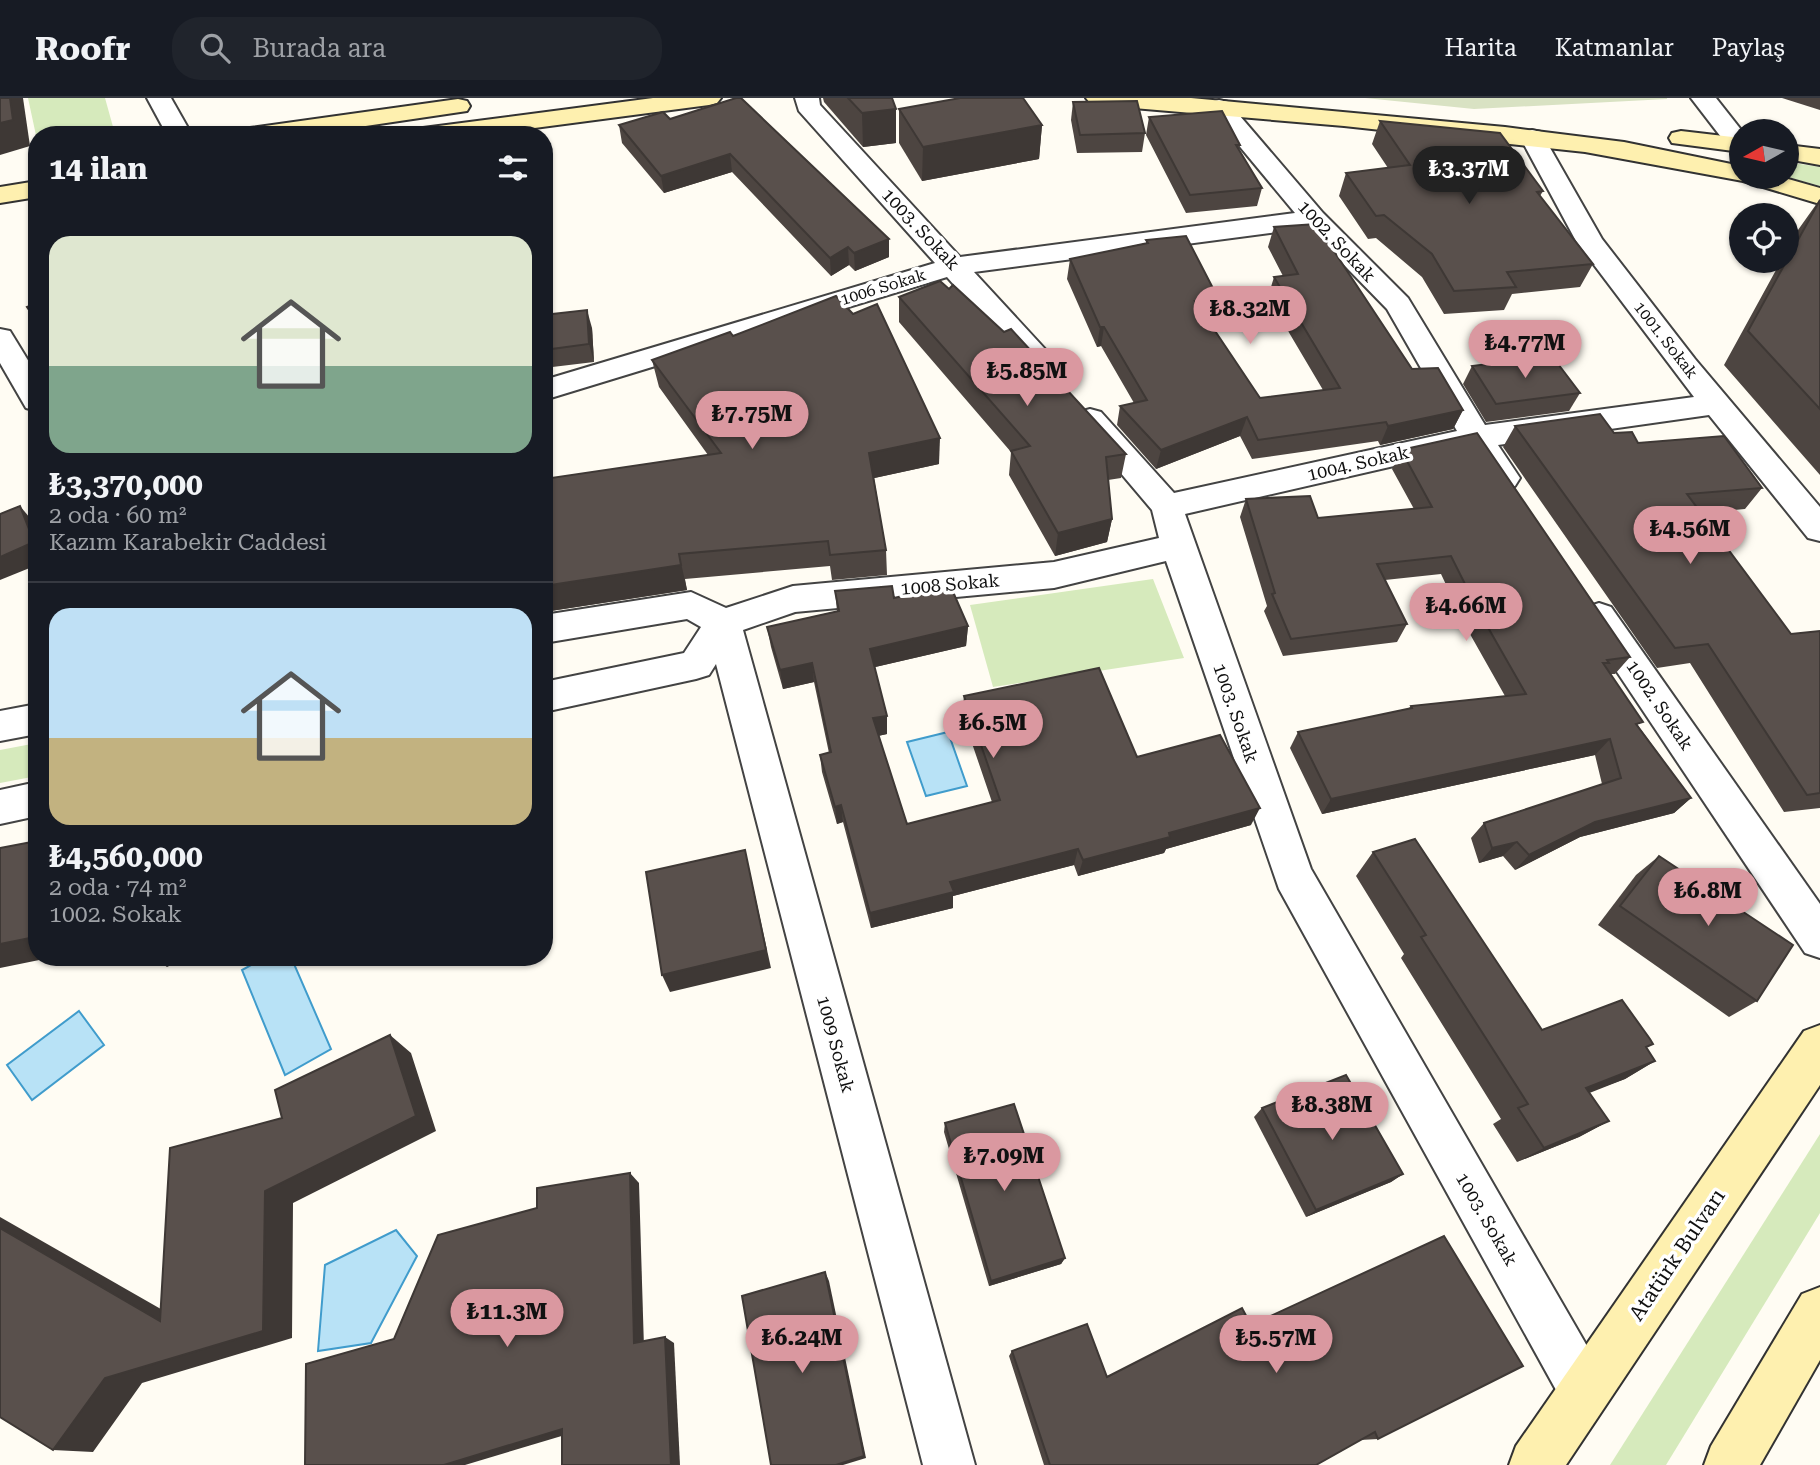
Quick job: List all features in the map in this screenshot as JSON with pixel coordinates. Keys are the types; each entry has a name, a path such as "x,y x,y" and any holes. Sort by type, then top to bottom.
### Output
{"main road":[{"path":"494,126 709,98"},
{"path":"1098,98 1532,137 1633,151 1729,171"},
{"path":"1257,98 1616,130 1729,144"},
{"path":"314,126 485,102"},
{"path":"1799,154 1820,157"},
{"path":"0,195 28,177"},
{"path":"1795,189 1820,196"},
{"name":"Atatürk Bulvarı","path":"1535,1465 1820,1046"},
{"path":"1730,1465 1820,1312"}],"street":[{"path":"159,98 175,126"},
{"name":"1003. Sokak","path":"807,98 808,106 955,266 1167,506 1178,546 1293,876 1584,1390"},
{"path":"1703,98 1729,130"},
{"name":"1002. Sokak","path":"1219,107 1314,219 1398,304 1476,437 1523,505"},
{"name":"1001. Sokak","path":"1532,137 1590,241 1716,404 1820,529"},
{"name":"1006 Sokak","path":"553,387 955,266 1314,219"},
{"path":"0,338 9,371 28,391"},
{"name":"1004. Sokak","path":"1167,506 1476,437 1716,404"},
{"name":"1008 Sokak","path":"723,623 793,599 1054,575 1178,546"},
{"name":"1002. Sokak","path":"1585,597 1820,939"},
{"path":"553,628 691,605 723,623 696,665 553,695"},
{"name":"1009 Sokak","path":"723,623 949,1465"},
{"path":"0,726 28,721"},
{"path":"0,807 28,801"}],"green space":[{"path":"28,98 105,98 113,126 34,126"},
{"path":"1365,98 1667,98 1667,99 1474,109"},
{"path":"1799,164 1820,167 1820,186 1799,180"},
{"path":"1153,579 1184,658 993,687 970,605"},
{"path":"28,745 28,778 0,783 0,750"},
{"path":"1820,1134 1820,1213 1666,1465 1610,1465"}],"water":[{"path":"948,732 967,786 926,796 907,742"},
{"path":"249,966 295,966 331,1049 285,1075 242,970"},
{"path":"79,1011 104,1045 32,1100 7,1065"},
{"path":"396,1230 417,1256 371,1343 318,1351 325,1265"}],"building":[{"path":"0,98 10,98 13,120 0,123"},
{"path":"741,98 889,239 854,253 848,247 830,258 730,154 661,176 619,125 663,112 670,119"},
{"path":"848,98 892,98 896,109 862,113"},
{"path":"960,98 1023,98 1042,125 923,147 899,109"},
{"path":"1137,101 1145,133 1080,135 1073,102"},
{"path":"1222,111 1240,145 1236,145 1262,188 1190,195 1149,117"},
{"path":"1380,121 1500,133 1543,191 1537,192 1593,264 1507,272 1516,287 1454,291 1432,254 1384,215 1376,216 1346,173 1410,165"},
{"path":"1820,200 1820,409 1748,331 1780,273 1799,273 1799,238"},
{"path":"1316,224 1412,369 1438,368 1463,410 1388,426 1386,422 1258,440 1247,417 1161,450 1120,406 1147,400 1104,327 1100,327 1070,259 1148,243 1146,240 1186,236 1218,298 1195,301 1260,398 1340,388 1274,277 1298,274 1274,227"},
{"path":"940,281 949,289 953,285 1004,332 1011,329 1126,454 1106,457 1112,519 1058,533 1011,451 1030,446 899,297"},
{"path":"836,296 853,314 877,304 940,438 869,453 886,550 830,555 828,541 679,554 681,565 553,585 553,478 721,453 652,360 730,332 733,336"},
{"path":"587,310 589,344 553,349 553,314"},
{"path":"1552,356 1580,393 1496,404 1472,366"},
{"path":"1600,414 1614,433 1632,432 1638,443 1724,436 1762,488 1687,494 1791,634 1820,631 1820,793 1807,795 1708,644 1675,648 1515,426"},
{"path":"1477,433 1630,657 1603,663 1643,722 1636,724 1691,798 1595,822 1529,855 1517,842 1492,848 1484,823 1621,778 1610,739 1331,799 1298,732 1412,708 1411,706 1526,694 1451,556 1377,564 1407,624 1291,639 1272,594 1275,593 1246,499 1310,496 1318,518 1432,507 1401,450"},
{"path":"20,506 28,527 28,545 0,557 0,514"},
{"path":"950,585 968,626 870,649 887,716 873,718 907,824 1000,800 964,696 1099,668 1137,757 1220,735 1260,808 1169,833 1170,837 1083,860 1078,849 950,882 954,892 870,913 841,805 835,807 820,755 831,752 812,663 780,670 767,627 839,611 835,591 892,586 894,598"},
{"path":"1415,839 1542,1030 1622,1000 1650,1039 1653,1044 1646,1047 1655,1061 1586,1088 1609,1121 1544,1148 1518,1108 1528,1104 1421,937 1426,935 1373,852"},
{"path":"28,843 28,938 0,944 0,848"},
{"path":"745,850 766,950 662,975 646,872"},
{"path":"1659,856 1793,945 1757,1001 1620,906"},
{"path":"390,1035 416,1116 265,1191 263,1331 105,1378 53,1450 0,1417 0,1228 160,1321 170,1148 282,1118 275,1090"},
{"path":"1346,1075 1403,1174 1316,1210 1262,1108"},
{"path":"1014,1104 1065,1258 991,1281 945,1123"},
{"path":"630,1173 634,1343 665,1337 671,1465 562,1465 562,1429 444,1465 305,1465 306,1364 394,1339 438,1235 537,1208 537,1188"},
{"path":"1444,1236 1523,1366 1378,1439 1375,1432 1316,1465 1050,1465 1012,1351 1087,1324 1107,1377 1242,1308 1251,1325"},
{"path":"825,1272 864,1456 836,1465 771,1465 742,1296"}]}
